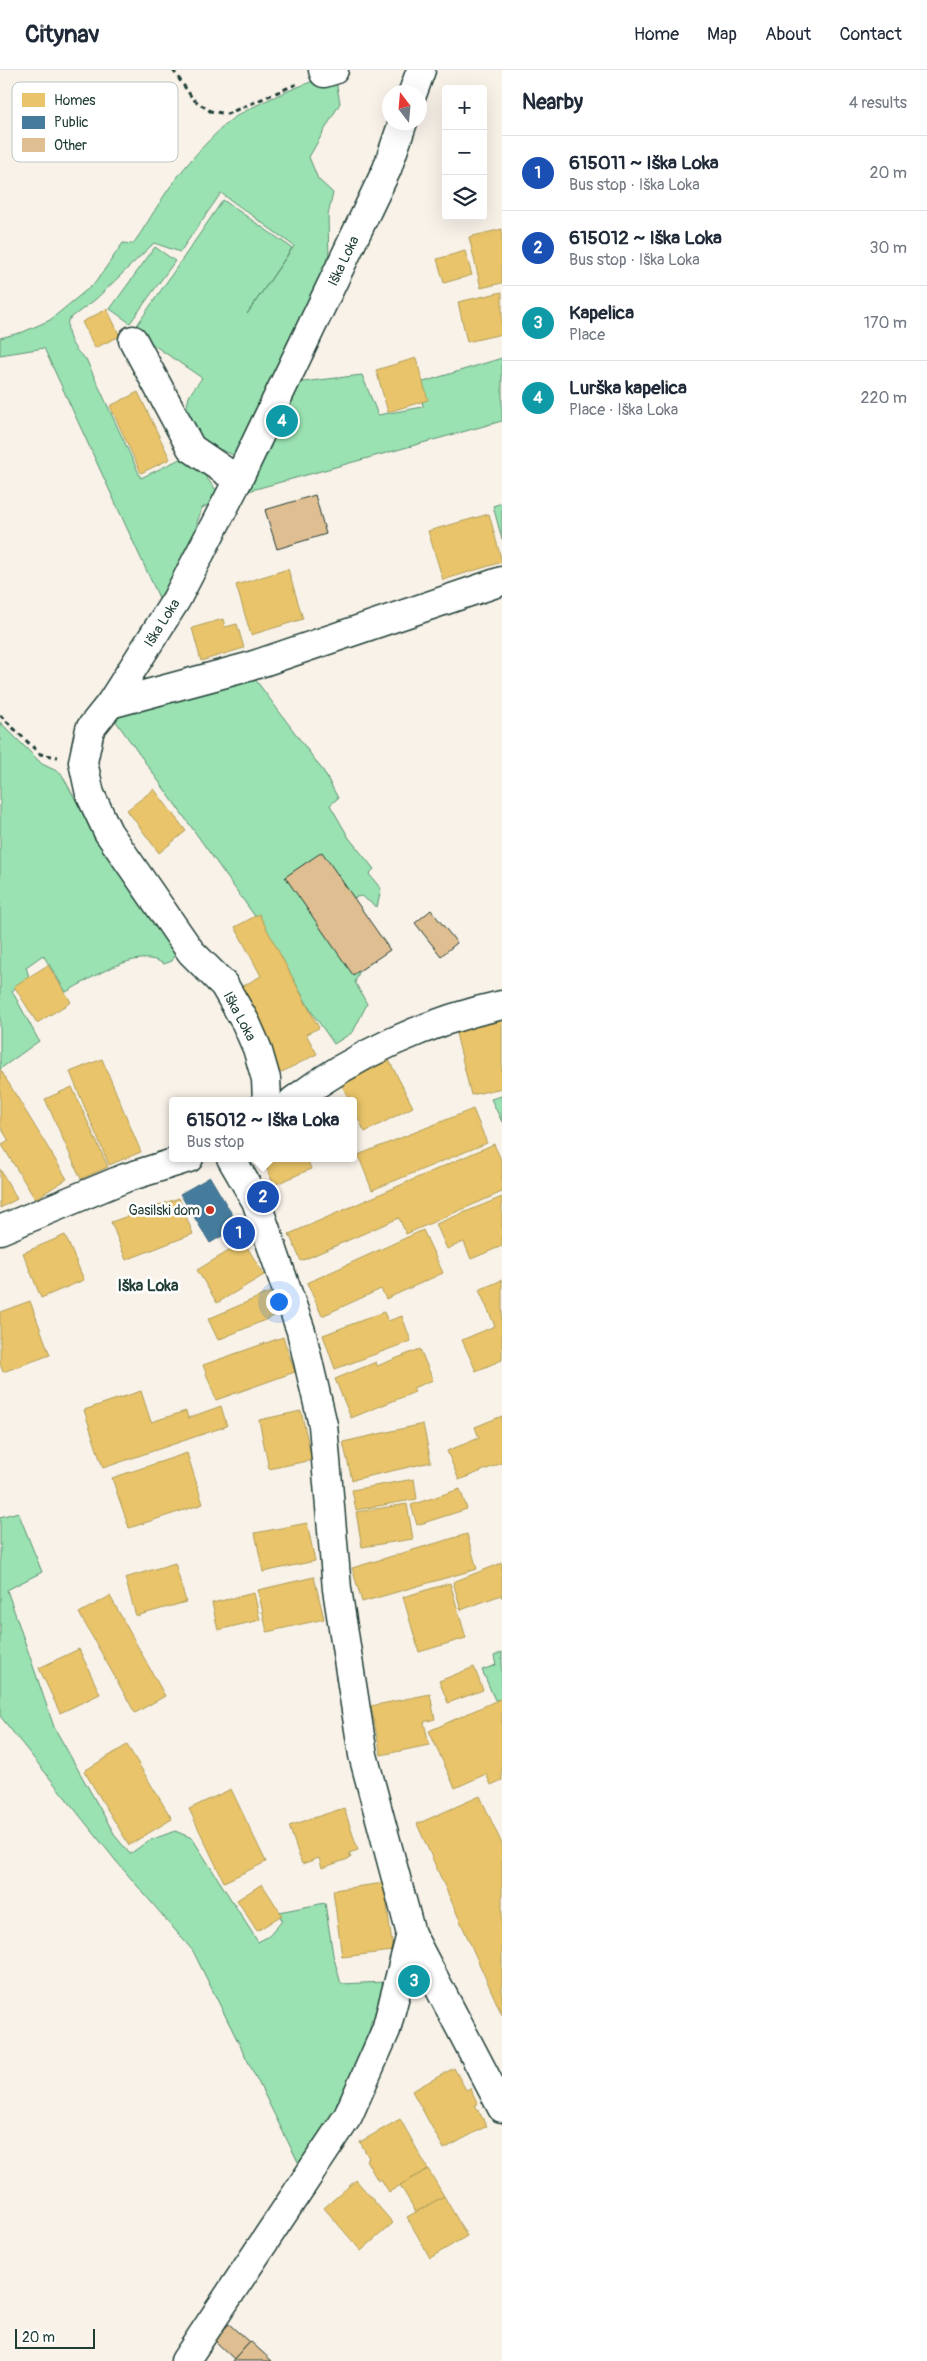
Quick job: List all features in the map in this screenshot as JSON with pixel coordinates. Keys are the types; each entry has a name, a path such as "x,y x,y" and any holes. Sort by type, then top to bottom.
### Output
{"street":[{"path":"416,85 421,70"},
{"name":"Iška Loka","path":"267,1097 266,1079 257,1048 246,1023 224,985 191,952 108,832 90,794 83,762 90,729 110,704 176,600 238,480 387,169 400,130"},
{"path":"133,340 191,448 238,480"},
{"path":"110,704 248,667 502,581"},
{"path":"298,1097 322,1079 415,1032 502,1005"},
{"path":"0,1230 125,1178 176,1162"},
{"path":"233,1162 256,1201 301,1331 323,1425 337,1589 362,1755 410,1934 502,2108"},
{"path":"184,2361 348,2116 386,2030 410,1934"}],"path":[{"path":"173,70 193,99 210,111 227,114 327,71"},
{"path":"0,715 40,754 83,762"}],"green space":[{"path":"325,77 336,81 340,103 309,157 318,179 333,193 328,215 329,262 236,456 216,447 199,436 188,420 189,397 202,378 133,331 223,200 292,248 247,314 294,246 221,193 180,252 154,243 96,299 68,320 71,342 86,359 141,478 180,459 200,470 217,491 210,504 202,508 197,523 196,540 161,602 44,348 0,355 0,338 23,332 50,320 95,283 123,243 133,244 176,179 201,149 227,123 246,110"},
{"path":"155,247 175,261 130,323 110,309"},
{"path":"502,358 502,421 241,493 294,383 362,375 378,415 423,407 420,383"},
{"path":"502,503 502,539 493,506"},
{"path":"252,675 324,772 338,798 330,805 349,838 374,869 369,874 381,889 377,907 361,896 345,900 339,908 371,963 360,970 355,982 367,1004 353,1032 334,1044 311,1011 269,936 115,720 116,710"},
{"path":"0,722 42,764 61,773 98,841 176,951 172,961 164,964 153,960 141,959 114,966 66,992 43,955 26,967 29,977 12,991 39,1041 0,1069"},
{"path":"502,1096 502,1122 491,1099"},
{"path":"18,1512 42,1572 7,1590 54,1727 116,1837 130,1854 148,1841 175,1831 192,1838 258,1942 269,1936 282,1921 279,1912 325,1903 333,1955 341,1984 384,1982 383,2000 371,2022 366,2050 304,2174 193,1951 116,1861 0,1716 0,1517"},
{"path":"502,1652 502,1700 495,1700 482,1670 496,1665 494,1656"}],"building: Homes":[{"path":"502,229 502,283 481,288 469,237"},
{"path":"465,251 472,275 444,283 437,259"},
{"path":"502,292 502,334 467,342 458,302"},
{"path":"107,309 120,336 95,348 82,322"},
{"path":"416,358 428,400 388,412 376,370"},
{"path":"138,392 170,459 141,473 110,406"},
{"path":"489,514 502,562 443,580 428,531"},
{"path":"288,569 303,619 251,635 236,585"},
{"path":"223,619 225,627 237,624 244,648 201,661 192,628"},
{"path":"154,789 186,831 159,853 127,810"},
{"path":"259,914 319,1028 306,1034 317,1054 278,1074 234,991 261,976 235,927"},
{"path":"48,965 71,1002 37,1023 14,986"},
{"path":"502,1013 502,1088 471,1095 454,1025"},
{"path":"388,1058 413,1107 365,1132 357,1117 357,1097 348,1097 340,1082"},
{"path":"102,1059 141,1152 109,1165 70,1072"},
{"path":"0,1069 67,1179 35,1199 2,1145 9,1141 0,1126"},
{"path":"72,1087 108,1167 81,1179 45,1099"},
{"path":"473,1109 487,1143 372,1190 358,1155"},
{"path":"494,1144 502,1162 502,1192 406,1234 399,1218 301,1261 289,1234"},
{"path":"264,1162 308,1162 311,1169 274,1185"},
{"path":"0,1169 17,1199 0,1208"},
{"path":"502,1197 502,1246 471,1259 464,1242 447,1249 436,1224"},
{"path":"179,1198 193,1234 126,1260 111,1222"},
{"path":"423,1230 443,1273 386,1299 381,1289 322,1316 307,1283"},
{"path":"65,1235 84,1280 41,1298 23,1253"},
{"path":"244,1242 264,1275 217,1303 197,1270"},
{"path":"502,1280 502,1360 476,1371 462,1340 495,1326 479,1290"},
{"path":"270,1292 279,1314 218,1340 208,1319"},
{"path":"30,1301 50,1355 3,1372 0,1364 0,1312"},
{"path":"384,1312 388,1321 402,1316 411,1341 335,1369 323,1335"},
{"path":"283,1337 295,1372 216,1400 203,1365"},
{"path":"420,1349 433,1380 413,1388 415,1392 351,1418 335,1379 376,1362 377,1366"},
{"path":"141,1391 151,1422 186,1411 188,1418 221,1406 227,1426 103,1468 84,1410"},
{"path":"301,1411 312,1460 269,1469 259,1420"},
{"path":"502,1416 502,1463 459,1480 447,1451 479,1438 475,1427"},
{"path":"423,1424 431,1462 352,1480 343,1442"},
{"path":"187,1453 203,1504 129,1528 112,1478"},
{"path":"414,1479 417,1499 356,1510 352,1490"},
{"path":"460,1489 467,1509 417,1525 411,1505"},
{"path":"407,1504 413,1539 362,1547 356,1512"},
{"path":"307,1523 315,1561 263,1572 255,1533"},
{"path":"467,1534 477,1569 362,1602 352,1568"},
{"path":"175,1563 186,1602 136,1616 125,1578"},
{"path":"502,1563 502,1598 501,1595 461,1610 453,1582"},
{"path":"314,1577 324,1619 267,1632 258,1590"},
{"path":"450,1583 466,1638 419,1652 403,1597"},
{"path":"254,1593 260,1620 218,1630 212,1603"},
{"path":"110,1596 165,1696 135,1713 79,1613"},
{"path":"79,1649 100,1694 60,1713 39,1668"},
{"path":"474,1667 483,1690 448,1703 439,1681"},
{"path":"430,1694 435,1719 424,1722 429,1745 381,1755 371,1706"},
{"path":"502,1698 502,1780 491,1785 486,1774 455,1788 429,1731"},
{"path":"127,1745 172,1819 129,1845 84,1771"},
{"path":"231,1789 266,1862 224,1882 189,1809"},
{"path":"480,1796 502,1844 502,2015 417,1824"},
{"path":"344,1808 358,1850 349,1853 351,1858 322,1868 319,1858 302,1864 289,1826"},
{"path":"384,1883 393,1951 342,1957 333,1890"},
{"path":"262,1884 282,1915 257,1931 237,1900"},
{"path":"417,1975 419,1984 410,1986 408,1977"},
{"path":"454,2068 466,2090 470,2088 478,2104 475,2105 487,2126 444,2149 412,2091"},
{"path":"400,2119 428,2169 389,2192 381,2179 378,2181 366,2160 369,2158 360,2142"},
{"path":"428,2169 444,2196 416,2212 400,2185"},
{"path":"356,2180 393,2223 361,2251 324,2208"},
{"path":"444,2196 467,2236 430,2258 407,2217"}],"building: Public":[{"name":"Gasilski dom","path":"210,1177 239,1226 210,1243 180,1194"}],"building: Other":[{"path":"315,495 326,534 277,549 265,510"},
{"path":"322,852 390,950 353,975 285,877"},
{"path":"431,910 457,943 441,956 415,923"},
{"path":"229,2324 249,2342 234,2359 214,2340"},
{"path":"250,2341 272,2361 232,2361"}],"place":[{"name":"Lurška kapelica","path":"282,421"},
{"name":"615012 ~ Iška Loka","path":"263,1197"},
{"name":"Gasilski dom","path":"210,1210"},
{"name":"615011 ~ Iška Loka","path":"239,1233"},
{"name":"Kapelica","path":"414,1981"}],"district":[{"name":"Iška Loka","path":"148,1285"}]}
